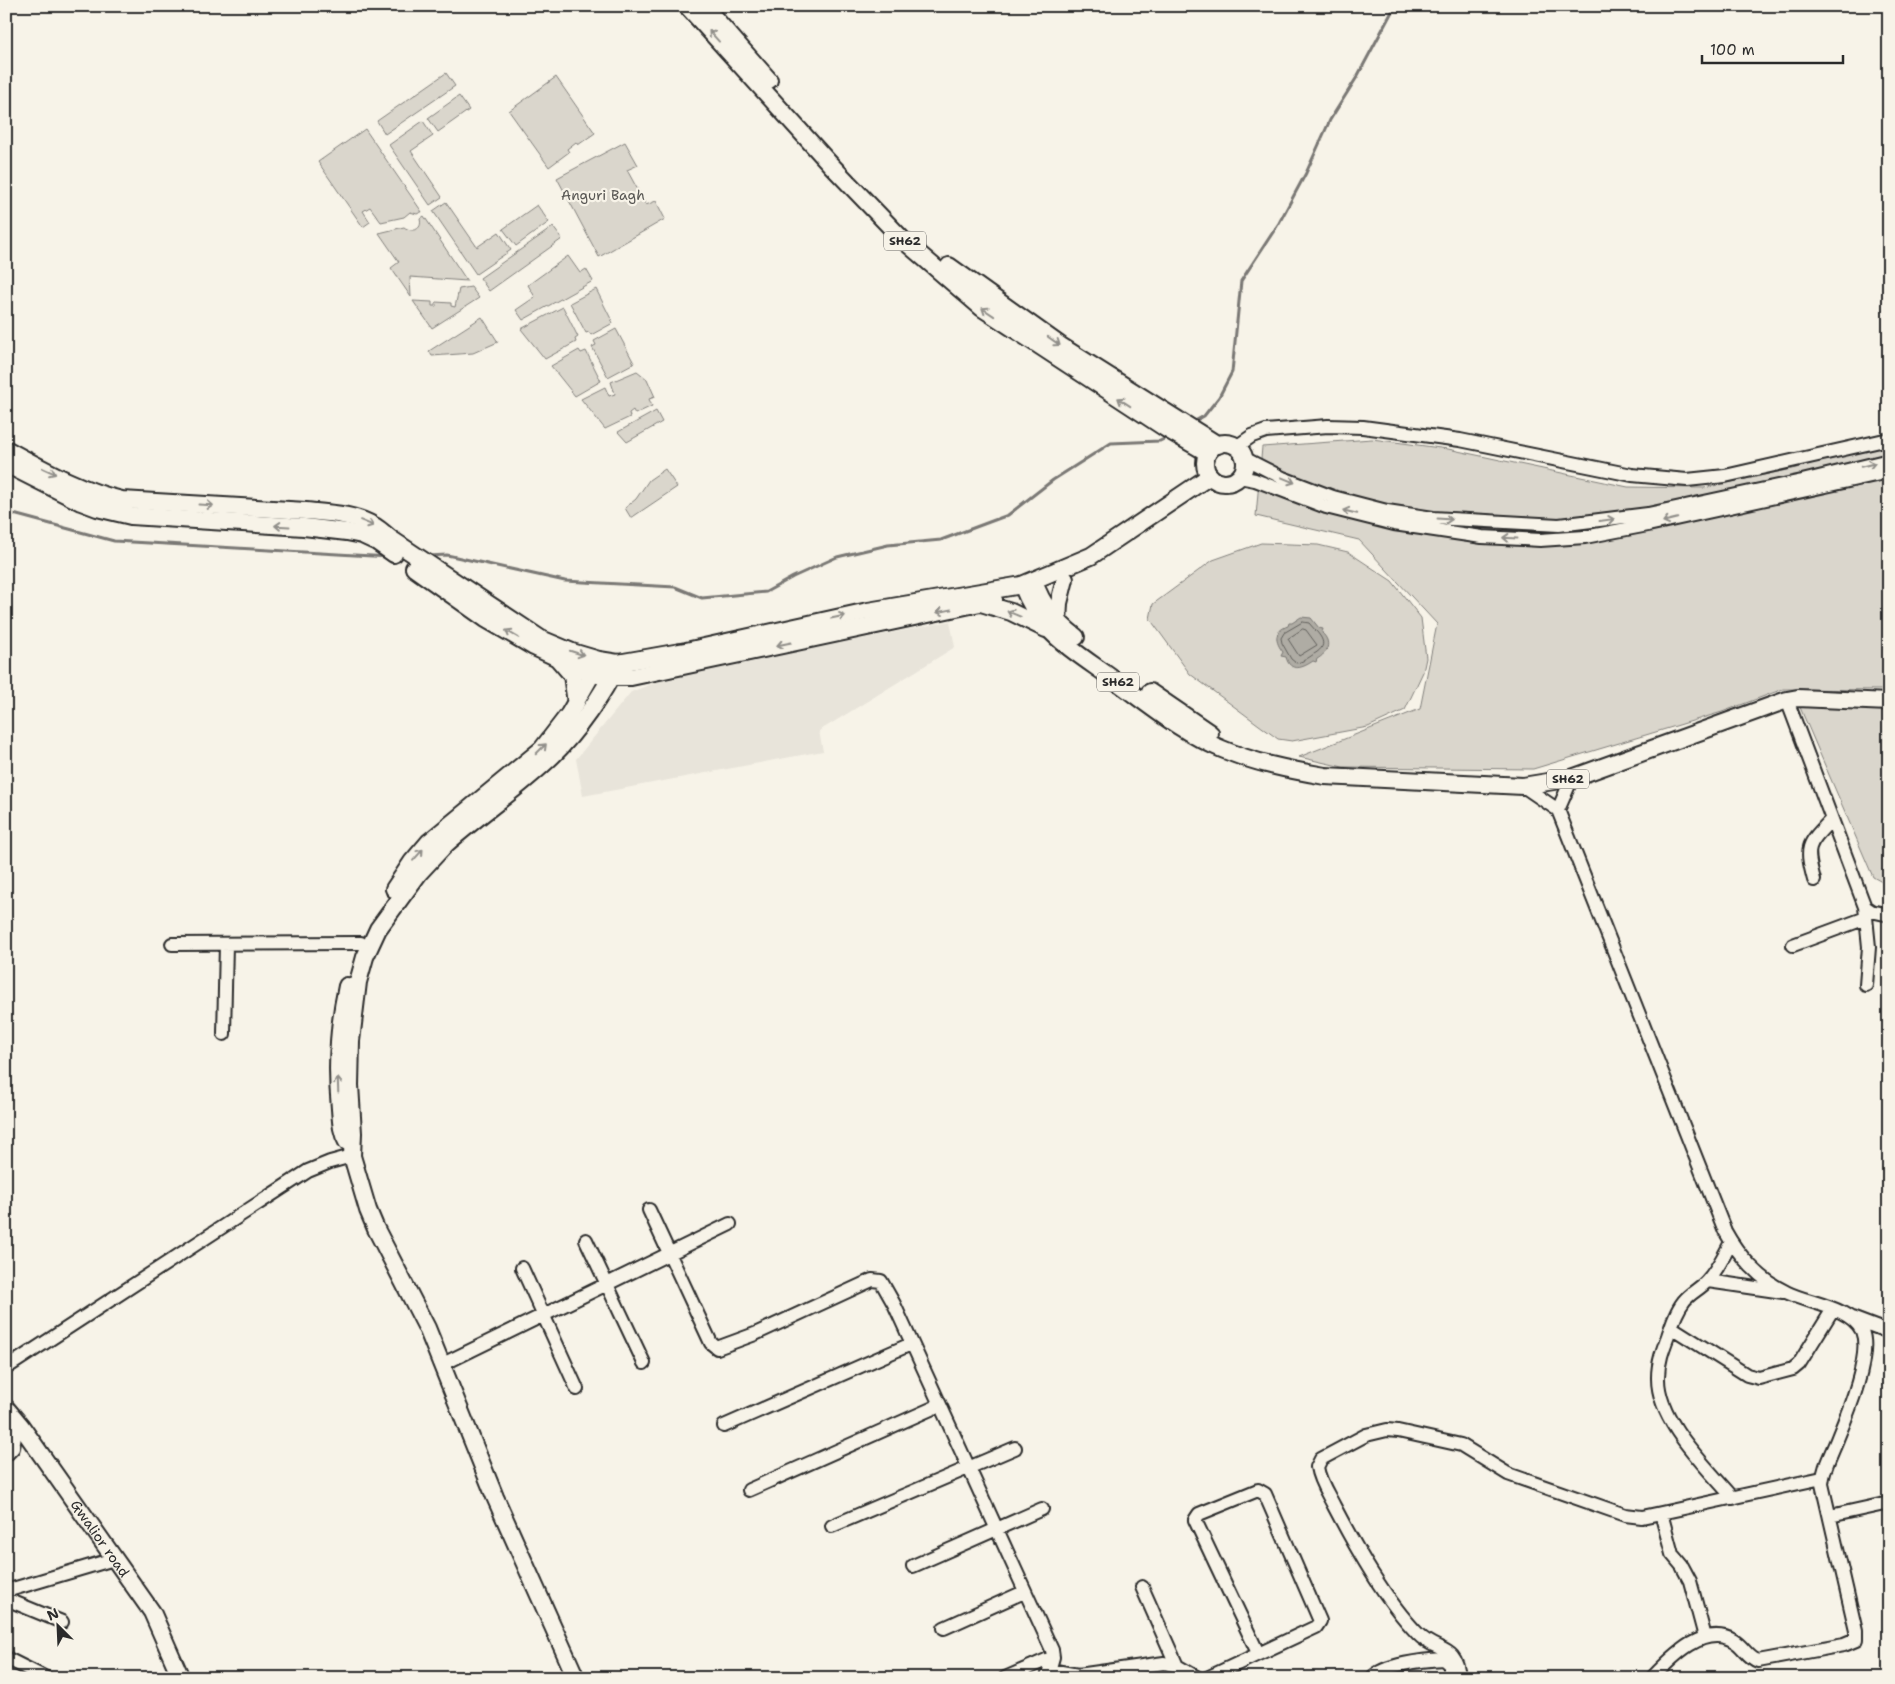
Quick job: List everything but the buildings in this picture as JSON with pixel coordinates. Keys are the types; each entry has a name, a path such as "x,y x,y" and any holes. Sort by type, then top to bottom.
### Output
{"main road":[{"name":"SH62","path":"687,6 831,166 902,239 982,308 1213,449"},
{"name":"SH62","path":"704,6 871,194 946,263 1167,422"},
{"path":"1231,444 1240,453 1243,472 1239,477 1227,483 1215,480 1210,476 1205,465 1213,449 1231,444"},
{"path":"6,449 108,504"},
{"path":"6,464 81,502 108,504 122,500 305,519 331,514 365,522 375,526 386,542 470,599 596,667"},
{"path":"351,1152 353,1133 350,1085 354,1001 365,958 378,929 431,858 559,749 580,722 614,670 686,651 877,609 1030,588 1079,560 1091,556 1210,476"},
{"path":"580,722 620,688 639,675 978,603 1065,579 1084,566 1091,556"},
{"path":"978,603 1053,626 1065,579"},
{"name":"SH62","path":"1030,588 1049,613 1053,626 1213,736 1237,755 1293,771 1325,776 1524,786 1572,778 1787,700 1798,698 1889,702"},
{"path":"470,599 486,619 558,659 639,675"},
{"path":"558,659 572,675 576,703"},
{"path":"576,1678 495,1497 426,1328 368,1210 351,1152 342,1134 338,1090 338,1056 342,1009 350,969 372,922 412,862 429,842 542,749 558,730 576,703 596,667"},
{"name":"Gwalior road","path":"6,1408 21,1426 152,1612 181,1678"}],"street":[{"path":"1889,439 1725,476 1687,480 1632,475 1460,440 1363,427 1328,426 1266,431 1252,436 1240,453 1283,478 1332,497 1387,511 1433,518 1559,525 1648,514 1889,460"},
{"path":"1239,477 1255,480 1326,506 1394,524 1482,537 1540,540 1585,537 1648,525 1889,472"},
{"path":"1787,700 1866,912 1870,947 1866,985"},
{"path":"1558,810 1572,778"},
{"path":"1524,786 1558,810 1731,1242 1748,1263 1786,1292"},
{"path":"1814,880 1808,849 1814,837 1831,820"},
{"path":"1793,945 1866,912 1871,911 1889,915"},
{"path":"172,944 361,942"},
{"path":"224,1034 226,944"},
{"path":"6,1368 308,1171 351,1152"},
{"path":"649,1210 712,1343 717,1348 755,1334 872,1280 877,1280 884,1285 1052,1650 1053,1657 1048,1674 1078,1675 1164,1663 1177,1666 1198,1678"},
{"path":"441,1365 730,1224"},
{"path":"586,1240 644,1363"},
{"path":"1731,1242 1717,1269 1708,1281 1685,1300 1671,1327 1658,1369 1658,1387 1663,1403 1681,1436 1733,1498"},
{"path":"522,1268 577,1389"},
{"path":"1652,1678 1686,1648 1712,1635 1729,1638 1737,1642 1754,1660 1844,1645 1856,1640 1856,1631 1822,1478 1864,1359 1866,1351 1863,1333 1855,1322 1833,1309 1786,1292 1708,1281"},
{"path":"1671,1327 1747,1375 1759,1378 1788,1372 1799,1364 1833,1309"},
{"path":"1848,1317 1889,1332"},
{"path":"724,1426 911,1344"},
{"path":"749,1490 940,1405"},
{"path":"6,1455 12,1448 14,1436 21,1426"},
{"path":"1459,1678 1458,1663 1453,1656 1419,1636 1401,1616 1382,1589 1322,1482 1317,1467 1321,1459 1366,1435 1387,1430 1398,1431 1461,1445 1508,1474 1625,1515 1642,1517 1822,1478"},
{"path":"832,1526 1015,1448"},
{"path":"1207,1678 1316,1627 1320,1621 1265,1494 1258,1490 1199,1514 1195,1520 1258,1653"},
{"path":"1830,1516 1889,1503"},
{"path":"913,1566 1042,1509"},
{"path":"1661,1513 1672,1554 1682,1566 1690,1581 1705,1637"},
{"path":"6,1591 114,1559"},
{"path":"1142,1587 1177,1666"},
{"path":"944,1628 1024,1592"},
{"path":"6,1599 62,1622"},
{"path":"1005,1678 1053,1657"},
{"path":"6,1658 46,1678"},
{"path":"1372,1678 1382,1670 1444,1659 1450,1665 1450,1678"}],"shaded area":[{"path":"950,621 955,647 819,731 823,751 583,796 576,759 631,692 667,678"}],"green space":[{"path":"446,73 455,86 385,134 377,121"},
{"path":"556,77 595,133 578,145 576,142 567,149 569,152 549,167 509,111"},
{"path":"459,96 469,110 438,132 428,118"},
{"path":"423,121 433,136 411,151 442,197 430,205 389,145"},
{"path":"365,129 422,212 417,214 410,212 404,217 381,222 370,207 363,211 370,222 363,227 318,162"},
{"name":"Anguri Bagh","path":"625,142 638,165 627,170 646,205 656,201 665,219 599,257 557,178"},
{"path":"446,202 477,247 499,232 511,250 476,274 433,211"},
{"path":"537,205 549,222 516,246 503,229"},
{"path":"424,216 467,281 410,277 411,297 391,268 399,262 379,233 404,227 410,230 416,229 420,226 420,219"},
{"path":"553,227 562,239 489,291 480,278"},
{"path":"568,256 580,273 586,269 593,281 523,320 516,310 535,297 528,285"},
{"path":"471,287 479,298 432,328 413,301 432,302 432,306 436,306 436,302 451,303 451,306 455,307 459,289"},
{"path":"596,289 613,323 591,335 589,332 586,333 570,303"},
{"path":"563,307 578,337 575,339 576,342 545,359 521,329"},
{"path":"482,317 498,342 473,353 432,356 429,351"},
{"path":"616,329 634,363 608,377 592,347 596,345 594,341"},
{"path":"579,350 581,353 586,351 601,381 575,396 551,366"},
{"path":"637,371 647,379 655,397 649,399 652,406 635,414 633,410 629,413 630,417 605,429 581,399 605,387 609,396 615,394 611,382"},
{"path":"656,411 662,422 627,442 618,432"},
{"path":"1372,439 1448,449 1628,487 1704,488 1796,468 1889,442 1889,690 1783,689 1722,712 1533,769 1343,767 1299,757 1420,709 1437,624 1359,540 1256,516 1262,447"},
{"path":"665,469 677,487 631,518 625,508 636,499 649,480"},
{"path":"1261,543 1318,545 1348,552 1392,581 1421,618 1426,658 1423,672 1405,710 1368,727 1292,741 1278,739 1190,674 1150,619 1153,604 1213,560"},
{"path":"1799,705 1889,708 1889,886 1873,877"}],"water":[{"path":"1301,617 1311,618 1319,628 1323,629 1322,633 1328,644 1324,654 1316,662 1313,661 1297,668 1290,665 1286,657 1281,656 1283,652 1278,644 1277,637 1280,631 1288,626 1289,623"}],"waterway":[{"path":"1193,422 1204,416 1219,397 1232,372 1241,281 1279,223 1306,173 1330,120 1357,77 1395,6"},
{"path":"428,556 447,555 565,581 675,587 702,598 766,592 793,577 837,557 888,545 941,540 1008,515 1053,480 1111,443 1160,441 1168,437"},
{"path":"6,512 114,541 389,557"}]}
